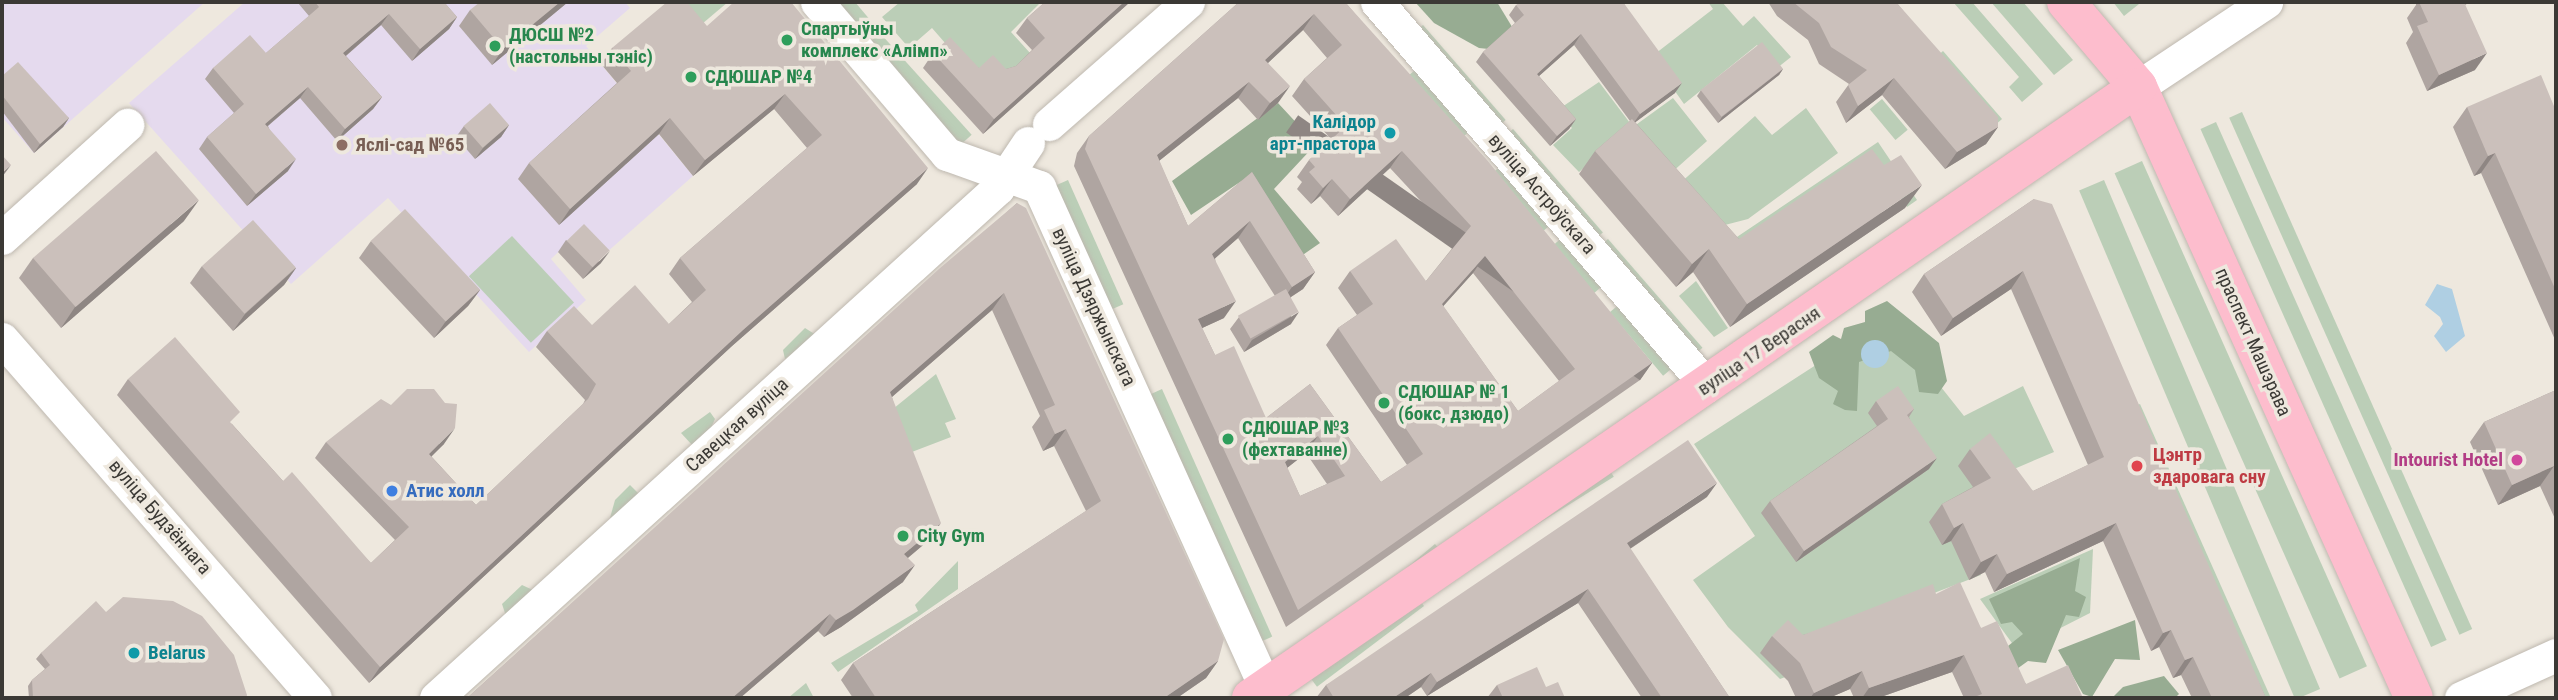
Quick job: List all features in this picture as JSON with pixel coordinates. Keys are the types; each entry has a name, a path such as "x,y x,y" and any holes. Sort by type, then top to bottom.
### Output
{"main road":[{"name":"праспект Машэрава","path":"2066,2 2138,87 2414,698"},
{"name":"вуліца 17 Верасня","path":"1262,695 2138,87"}],"street":[{"name":"вуліца Дзяржынскага","path":"817,2 947,154 1039,187 1262,695"},
{"name":"Савецкая вуліца","path":"436,698 1006,176 1038,133 1188,2"},
{"name":"вуліца Астроўскага","path":"1377,2 1707,386"},
{"name":"вуліца 17 Верасня","path":"2138,87 2266,2"},
{"path":"2,238 127,125"},
{"name":"вуліца Будзённага","path":"2,339 315,698"},
{"path":"2461,698 2556,654"}],"shaded area":[{"path":"2,2 205,2 34,153 2,117"},
{"name":"Яслі-сад №65","path":"245,2 625,2 630,8 586,46 693,176 606,253 576,235 551,259 586,300 529,352 388,198 291,284 129,103"}],"green space":[{"path":"672,2 728,2 696,29"},
{"path":"834,2 855,2 871,21 853,24"},
{"path":"900,2 1041,2 1011,32 1030,53 1032,79 973,75 932,28 909,48 882,17"},
{"path":"1415,2 1497,2 1520,40 1508,51 1479,48 1434,23"},
{"path":"1708,2 1722,2 1743,26 1754,16 1791,57 1777,68 1757,45 1684,104 1651,57 1713,9"},
{"path":"1953,2 1972,2 2043,84 2022,102 2009,87 2019,77"},
{"path":"1991,2 2023,2 2073,60 2054,75"},
{"path":"2113,2 2137,2 2139,4 2124,16"},
{"path":"1423,25 1506,120 1497,127 1415,32"},
{"path":"880,33 972,135 961,145 869,43"},
{"path":"1943,51 2002,119 1996,124 1937,56"},
{"path":"1421,65 1474,128 1462,137 1410,75"},
{"path":"1599,82 1633,127 1673,98 1707,141 1661,182 1621,136 1579,172 1553,145 1572,128 1556,111"},
{"path":"1882,99 1908,130 1895,140 1870,109"},
{"path":"1278,103 1316,144 1274,189 1320,243 1294,261 1243,180 1191,215 1172,181"},
{"path":"1806,108 1838,153 1748,219 1721,226 1678,185 1755,116 1772,135"},
{"path":"2242,112 2472,629 2459,635 2229,118"},
{"path":"2216,122 2447,640 2431,647 2200,129"},
{"path":"1513,129 1603,232 1595,240 1505,136"},
{"path":"1878,142 1917,200 1907,207 1873,158 1731,254 1725,245"},
{"path":"2142,161 2367,666 2340,678 2115,173"},
{"path":"1503,164 1554,222 1542,232 1492,174"},
{"path":"1068,180 1123,304 1111,310 1056,185"},
{"path":"2104,180 2320,689 2295,698 2079,191"},
{"path":"1565,235 1606,283 1594,293 1553,245"},
{"path":"512,236 574,303 531,343 469,276"},
{"path":"1608,239 1702,348 1693,356 1599,247"},
{"path":"1696,281 1728,328 1714,337 1679,296"},
{"path":"1887,301 1939,343 1947,381 1938,394 1919,392 1915,370 1891,351 1859,362 1857,411 1845,410 1833,404 1838,391 1819,378 1809,352 1833,335 1841,339 1844,328 1865,322 1865,311"},
{"path":"1622,302 1675,366 1663,376 1610,312"},
{"path":"1887,319 1964,416 2023,386 2054,452 2000,475 1963,530 1981,575 1801,644 1810,668 1780,679 1728,627 1693,580 1755,536 1694,444"},
{"path":"805,328 816,335 785,359 783,350"},
{"path":"936,374 956,419 945,423 951,437 904,455 888,413"},
{"path":"1162,389 1272,637 1261,641 1151,394"},
{"path":"2140,404 2271,697 2262,698 2133,407"},
{"path":"710,412 715,419 709,432 693,446 681,433"},
{"path":"1609,469 1614,477 1432,590 1428,582"},
{"path":"630,485 643,498 610,518 615,500"},
{"path":"1435,544 1440,550 1304,665 1299,658"},
{"path":"2093,549 2090,613 2017,650 1980,599"},
{"path":"2080,558 2075,591 2086,597 2079,617 2066,615 2046,663 2028,661 2014,671 2008,646 2023,634 2012,622 2001,624 1989,599"},
{"path":"958,561 958,589 838,672 831,663 918,611 915,605"},
{"path":"522,585 535,591 506,616 502,604"},
{"path":"1418,598 1424,606 1317,687 1311,679"},
{"path":"2135,620 2140,660 2115,659 2092,697 2083,694 2058,650"},
{"path":"2164,676 2179,694 2175,698 2112,698 2123,687"},
{"path":"806,683 814,698 788,698"}],"water":[{"path":"2437,284 2452,289 2465,336 2446,352 2434,336 2443,324 2440,317 2425,305"},
{"path":"1875,340 1885,344 1889,354 1885,364 1875,368 1865,364 1861,354 1865,344"}],"building":[{"path":"315,2 444,2 457,17 420,49 389,14 343,53 382,97 345,129 308,87 265,124 296,159 256,194 207,137 244,104 213,68 250,35 266,53 319,7"},
{"name":"ДЮСШ №2 (настольны тэніс)","path":"480,2 560,2 503,49 470,10"},
{"path":"667,2 687,2 707,26 734,2 791,2 928,168 743,330 380,667 128,379 175,337 240,412 230,422 283,481 292,472 371,563 409,527 326,442 381,399 391,405 407,389 434,389 445,403 457,404 455,428 429,454 476,505 588,399 596,384 547,331 574,306 592,325 635,285 669,324 706,290 680,258 822,135 785,94 705,160 670,118 570,209 529,163 631,71 612,48"},
{"path":"1045,2 1124,2 994,119 933,53 950,37 979,68 993,55 1006,69 1016,66 1045,38 1027,18"},
{"path":"1239,2 1345,2 1487,160 1652,363 1298,610 1085,149 1089,136","holes":["1314,14 1342,45 1304,79 1346,126 1309,160 1315,167 1309,172 1323,188 1332,179 1350,199 1402,151 1471,226 1426,281 1396,239 1350,271 1373,304 1338,328 1423,454 1381,482 1310,384 1266,418 1234,346 1215,355 1198,319 1236,301 1212,254 1250,221 1292,287 1315,272 1252,172 1188,226 1157,155 1249,82 1270,103 1290,86 1265,60","1485,256 1575,369 1518,411 1442,304","1318,436 1345,476 1300,496 1285,462"]},
{"path":"1520,2 1623,2 1682,83 1640,114 1581,34 1537,74 1576,119 1557,136 1483,52 1524,15 1516,5"},
{"path":"1793,2 1896,2 1998,117 1998,127 1957,152 1894,78 1858,106 1848,85 1867,70 1831,47 1819,23"},
{"path":"2419,2 2464,2 2487,53 2439,75 2417,26 2428,22"},
{"path":"1762,42 1783,69 1721,117 1701,90"},
{"path":"18,62 69,118 40,144 2,95 2,76"},
{"path":"2541,75 2556,111 2556,291 2495,153 2488,156 2467,107"},
{"path":"490,103 509,125 483,148 464,126"},
{"path":"1632,119 1739,239 1872,149 1884,165 1901,155 1922,185 1747,304 1709,249 1692,264 1595,151"},
{"path":"156,151 199,200 76,307 33,258"},
{"path":"2,155 11,165 2,173"},
{"path":"2034,199 2052,204 2266,698 2212,698 2193,657 2185,660 2171,630 2163,633 2116,523 2007,574 1997,554 1981,562 1963,523 1954,528 1942,504 1991,478 1970,449 1990,433 2033,491 2104,457 2023,271 1953,318 1924,274"},
{"path":"1017,203 1026,208 1224,639 1218,661 1164,698 876,698 853,663 1101,501 1066,429 1055,434 1044,410 1055,405 1004,293 890,392 941,523 904,554 915,565 836,620 830,614 732,698 467,698 940,268"},
{"path":"405,209 480,289 446,322 371,241"},
{"path":"253,220 296,268 245,314 202,266"},
{"path":"584,224 610,251 592,267 567,241"},
{"path":"1286,289 1299,312 1251,338 1238,316"},
{"path":"1898,386 1914,409 1907,415 1937,458 1804,551 1770,501 1888,419 1876,401"},
{"name":"Intourist Hotel","path":"2556,390 2556,471 2554,466 2512,485 2484,422"},
{"path":"1688,440 1717,483 1627,543 1730,698 1662,698 1588,589 1437,682 1431,673 1393,698 1334,698 1326,685"},
{"path":"1960,582 1981,628 1997,621 2026,684 2068,665 2083,698 1972,698 1982,694 1964,655 1869,688 1862,671 1814,693 1800,663 1772,636 1788,620 1803,635 1933,584 1936,594"},
{"name":"Belarus","path":"123,597 173,601 202,616 234,655 246,698 33,698 32,680 50,665 41,653 96,601 106,612"},
{"path":"1537,667 1546,687 1558,682 1565,698 1503,698 1497,685"}],"place":[{"name":"Спартыўны комплекс «Алімп»","path":"787,40"},
{"name":"ДЮСШ №2 (настольны тэніс)","path":"495,46"},
{"name":"СДЮШАР №4","path":"691,77"},
{"name":"Калідор арт-прастора","path":"1390,133"},
{"name":"Яслі-сад №65","path":"342,145"},
{"name":"СДЮШАР № 1 (бокс, дзюдо)","path":"1384,403"},
{"name":"СДЮШАР №3 (фехтаванне)","path":"1228,439"},
{"name":"Intourist Hotel","path":"2517,460"},
{"name":"Цэнтр здаровага сну","path":"2137,466"},
{"name":"Атис холл","path":"392,491"},
{"name":"City Gym","path":"903,536"},
{"name":"Belarus","path":"134,653"}]}
